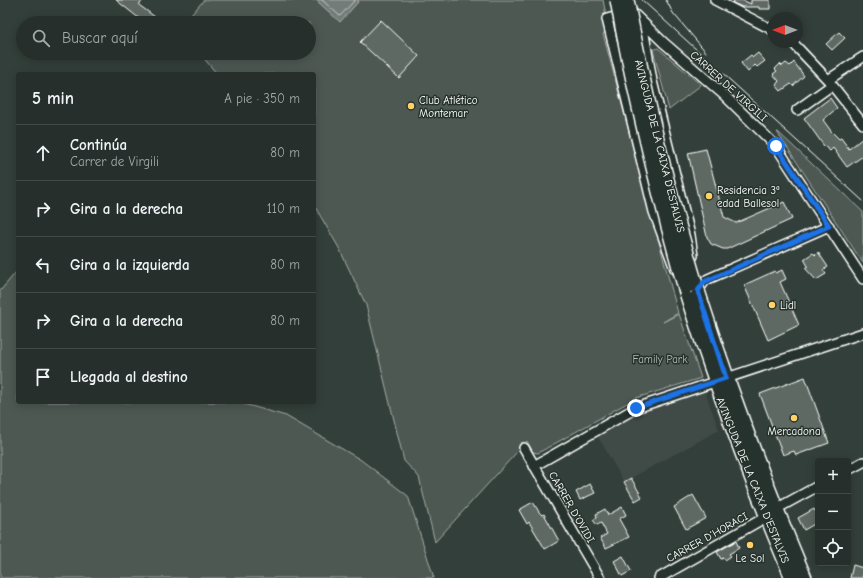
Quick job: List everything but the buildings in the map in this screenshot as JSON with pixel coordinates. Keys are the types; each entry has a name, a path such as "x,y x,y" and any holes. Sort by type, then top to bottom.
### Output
{"main road":[{"name":"AVINGUDA DE LA CAIXA D'ESTALVIS","path":"617,0 630,69 654,176 721,380 771,513 792,578"},
{"name":"AVINGUDA DE LA CAIXA D'ESTALVIS","path":"627,0 655,134 674,210 691,290"},
{"name":"AVINGUDA DE LA CAIXA D'ESTALVIS","path":"771,513 805,578"}],"street":[{"path":"715,0 767,27"},
{"name":"CARRER DE VIRGILI","path":"607,19 632,12 655,35 724,95 776,146 863,279"},
{"name":"AVINGUDA DE LA CAIXA D'ESTALVIS","path":"607,19 654,212 670,258 691,290"},
{"name":"AVINGUDA DE LA CAIXA D'ESTALVIS","path":"642,22 652,81 690,235 691,290"},
{"path":"645,40 655,35"},
{"path":"798,48 830,82 863,124"},
{"path":"797,110 863,57"},
{"path":"691,290 708,279 829,226"},
{"path":"534,466 636,408 863,333"},
{"name":"CARRER D'OVIDI","path":"524,448 600,578"},
{"path":"851,468 863,462"},
{"name":"CARRER D'HORACI","path":"659,578 815,488"}],"shaded area":[{"path":"705,392 719,430 624,482 597,435 624,418"}],"green space":[{"name":"Family Park","path":"204,0 603,0 609,29 603,34 678,313 663,322 679,314 701,378 636,398 538,453 533,452 527,441 435,542 419,477 404,461 366,305 339,248 316,208 316,72 215,72 205,60 316,60 316,16 190,16"},
{"path":"658,48 701,85 669,110 653,50"},
{"path":"777,132 863,212 863,263"},
{"path":"16,272 16,404 244,404 286,416 361,460 408,496 434,578 0,578 0,291"}],"water":[{"path":"316,0 358,0 359,1 340,22"}],"tram line":[{"path":"642,0 863,201"},
{"path":"666,0 673,13 706,52"}],"place":[{"name":"Club Atlético Montemar","path":"411,106"},
{"name":"Residencia 3ª edad Ballesol","path":"709,196"},
{"name":"Lidl","path":"772,305"},
{"name":"Mercadona","path":"794,418"},
{"name":"Le Sol","path":"750,545"}],"route":[{"path":"636,408 726,378 698,291 704,282 829,226 776,146"}]}
